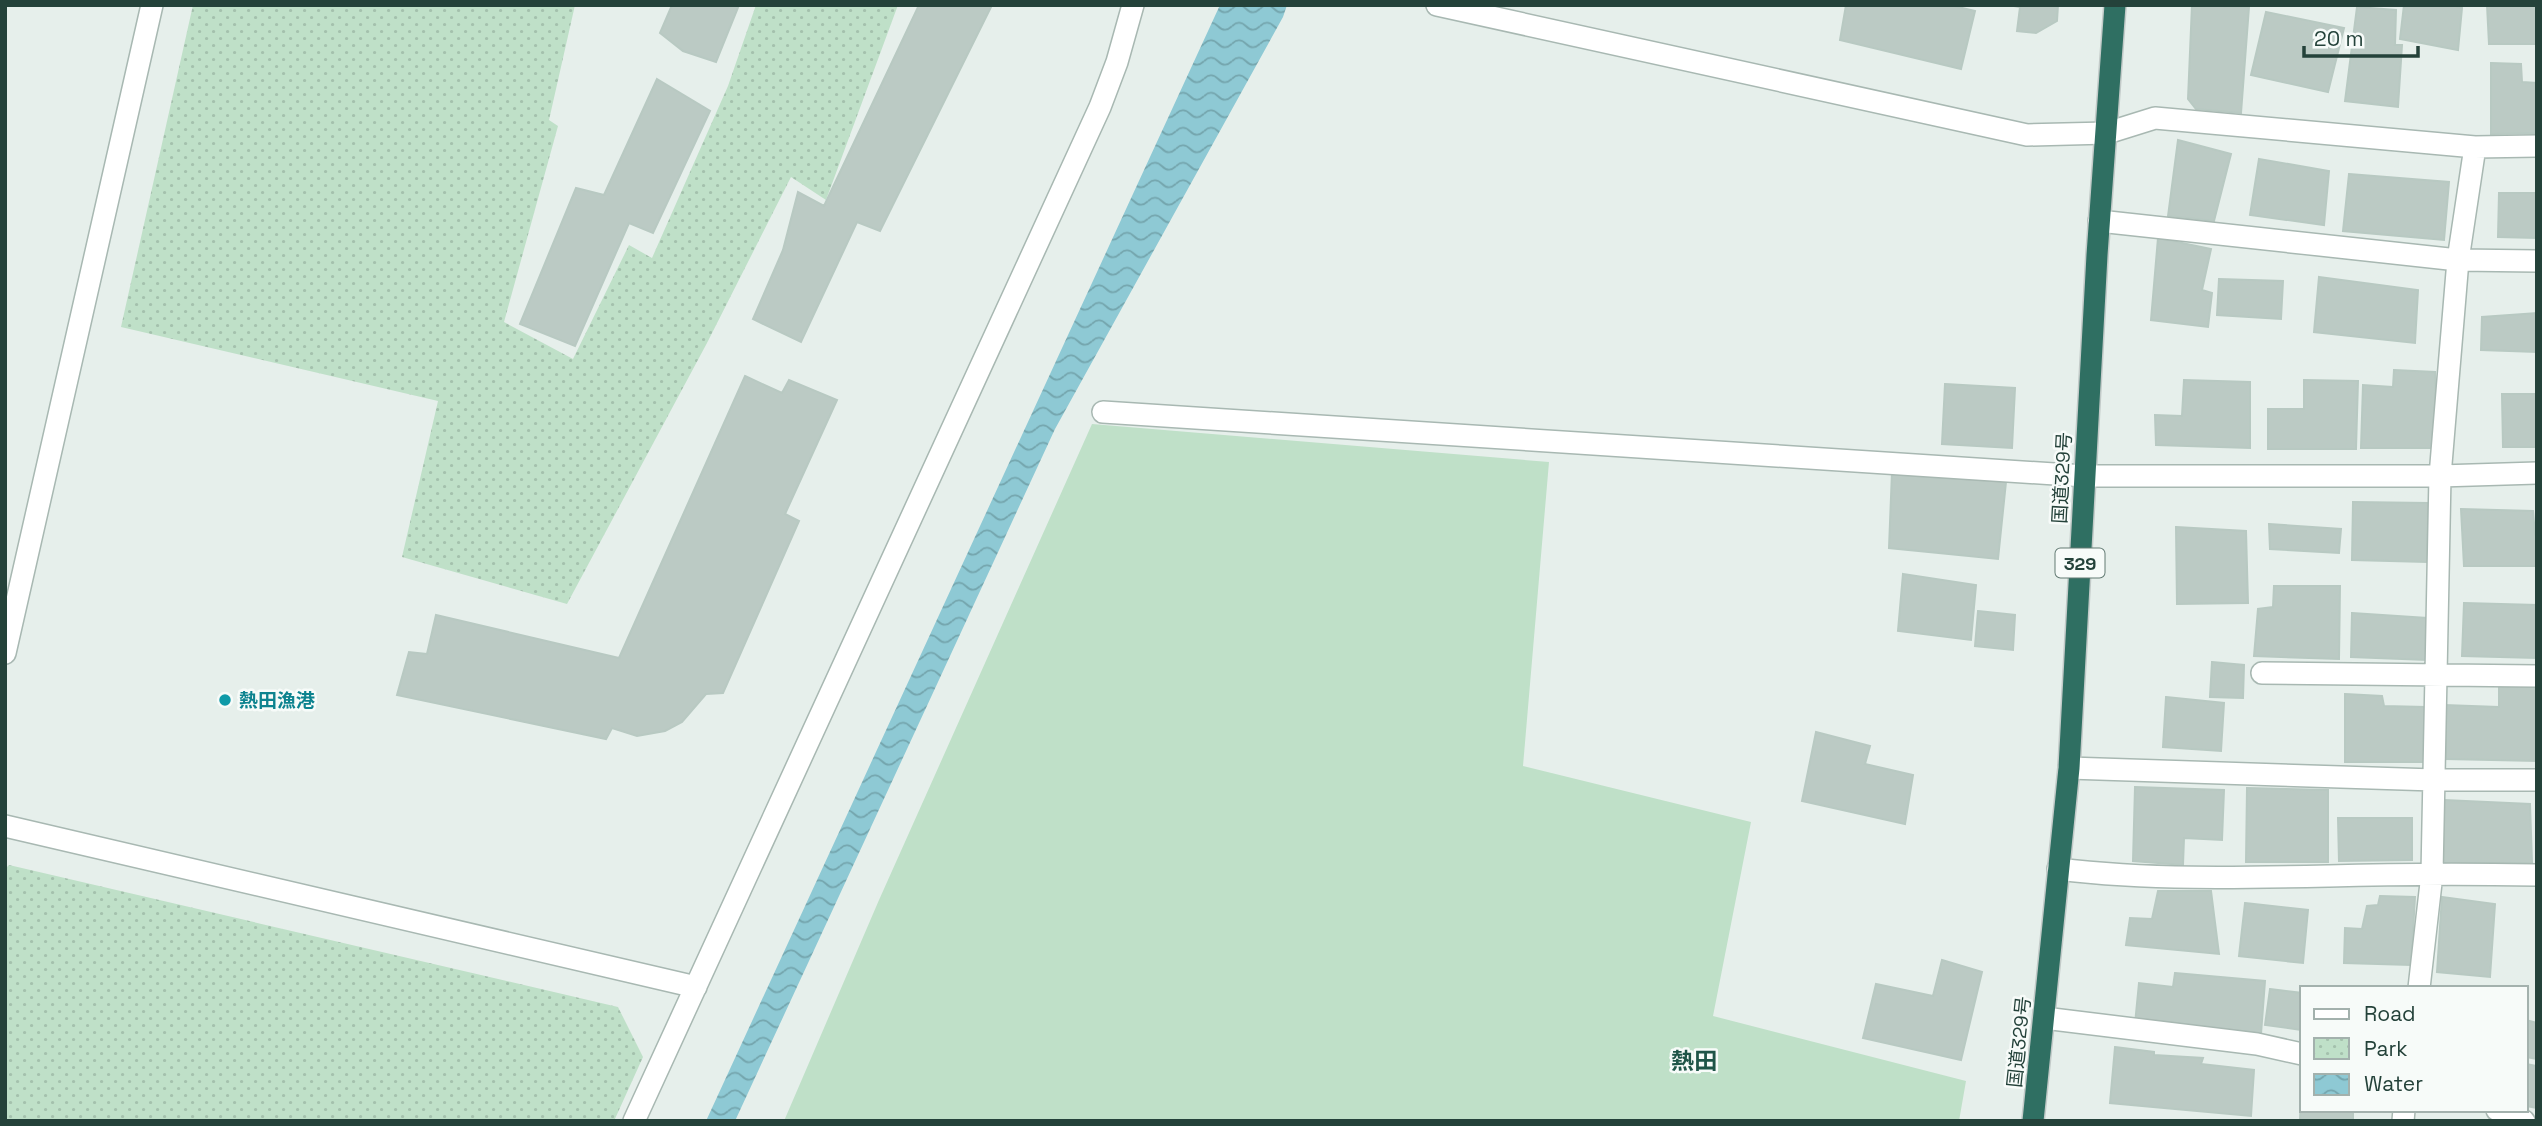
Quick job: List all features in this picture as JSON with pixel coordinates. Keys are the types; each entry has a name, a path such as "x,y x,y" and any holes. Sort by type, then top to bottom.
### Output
{"highway":[{"name":"国道329号","path":"2033,1121 2069,768 2099,221 2115,5"}],"street":[{"path":"5,653 152,5"},
{"path":"634,1121 1100,107 1117,62 1133,5"},
{"path":"1437,5 2027,135 2107,133 2155,118 2475,148 2537,146"},
{"path":"2419,986 2432,874 2440,476 2458,260 2475,148"},
{"path":"2099,221 2458,260 2537,261"},
{"path":"1104,412 2085,476 2440,476 2537,473"},
{"path":"2262,673 2537,676"},
{"path":"2069,768 2434,780 2537,780"},
{"path":"5,826 696,986"},
{"path":"2058,869 2105,875 2183,879 2432,874 2537,875"},
{"path":"2044,1018 2257,1044 2300,1054"},
{"path":"2502,1112 2524,1121"}],"green space":[{"path":"193,5 575,5 549,120 558,126 504,322 573,359 629,245 652,258 728,86 756,5 898,5 826,200 791,177 707,343 567,604 402,557 438,401 121,327"},
{"path":"1092,424 1549,462 1523,766 1751,822 1713,1016 1966,1081 1959,1121 784,1121 879,900"},
{"path":"9,865 618,1007 643,1057 614,1121 5,1121 5,869"}],"water":[{"path":"1220,5 1287,5 1283,17 1055,429 735,1121 706,1121"}],"building":[{"path":"672,5 739,5 716,62 683,51 660,33"},
{"path":"919,5 992,5 880,231 857,222 801,342 753,319 783,250 798,192 824,206"},
{"path":"1846,5 1950,5 1975,11 1961,69 1840,40"},
{"path":"2008,5 2058,5 2057,21 2036,33 2017,31 2020,7"},
{"path":"2192,5 2249,7 2241,113 2196,109 2188,99"},
{"path":"2404,5 2452,5 2462,8 2458,50 2400,39"},
{"path":"2487,5 2537,5 2537,44 2489,44"},
{"path":"2357,7 2396,10 2395,45 2402,45 2398,107 2345,101"},
{"path":"2266,12 2344,28 2328,92 2251,75"},
{"path":"2491,63 2521,64 2522,82 2537,83 2537,133 2491,134"},
{"path":"657,79 710,111 653,233 629,223 575,346 520,324 576,188 604,195"},
{"path":"2178,140 2231,154 2214,221 2168,216"},
{"path":"2259,159 2329,171 2324,225 2250,215"},
{"path":"2349,174 2449,182 2444,240 2343,231"},
{"path":"2499,193 2537,193 2537,238 2498,237"},
{"path":"2158,238 2211,249 2202,290 2212,293 2208,327 2151,320"},
{"path":"2319,277 2418,290 2415,343 2314,332"},
{"path":"2219,279 2283,281 2281,319 2217,315"},
{"path":"2537,313 2537,352 2481,350 2482,317"},
{"path":"2394,370 2435,372 2437,448 2361,448 2363,385 2393,387"},
{"path":"745,376 782,393 789,380 837,400 785,514 799,521 723,693 706,694 682,722 665,731 637,736 612,728 606,739 397,695 409,652 427,654 436,615 619,658"},
{"path":"2184,380 2250,382 2250,448 2156,445 2155,415 2182,416"},
{"path":"2304,380 2358,381 2356,449 2268,449 2268,409 2304,409"},
{"path":"1945,384 2015,388 2012,448 1942,444"},
{"path":"2502,394 2537,394 2537,447 2503,447"},
{"path":"1892,472 2006,482 1998,559 1889,548"},
{"path":"2353,502 2428,503 2427,562 2352,560"},
{"path":"2461,509 2533,511 2535,534 2537,533 2537,566 2464,566"},
{"path":"2269,524 2341,529 2339,553 2270,549"},
{"path":"2176,527 2246,531 2248,603 2177,604"},
{"path":"1903,574 1976,585 1971,640 1898,631"},
{"path":"2274,586 2340,586 2339,659 2254,656 2258,609 2273,607"},
{"path":"2464,603 2537,605 2537,658 2462,656"},
{"path":"1978,611 2015,615 2013,650 1975,646"},
{"path":"2352,613 2427,618 2427,660 2351,657"},
{"path":"2212,662 2244,665 2243,698 2210,697"},
{"path":"2499,680 2537,682 2537,761 2446,759 2445,705 2499,707"},
{"path":"2345,694 2382,696 2384,706 2425,707 2425,762 2345,762"},
{"path":"2166,697 2224,703 2221,751 2163,747"},
{"path":"1816,732 1870,746 1865,764 1913,775 1905,824 1802,801"},
{"path":"2135,787 2224,790 2222,840 2184,838 2183,865 2133,861"},
{"path":"2247,788 2328,790 2328,862 2246,862"},
{"path":"2444,800 2530,804 2532,863 2443,863"},
{"path":"2338,818 2412,818 2412,860 2339,861"},
{"path":"2158,891 2211,891 2219,954 2126,945 2130,918 2152,919"},
{"path":"2380,896 2415,897 2411,965 2344,963 2345,928 2362,929 2367,906 2378,905"},
{"path":"2442,897 2495,904 2490,977 2437,972"},
{"path":"2245,903 2308,910 2303,963 2239,956"},
{"path":"1942,960 1982,972 1961,1060 1863,1038 1876,984 1933,996"},
{"path":"2175,973 2265,981 2261,1034 2135,1024 2139,983 2173,987"},
{"path":"2270,989 2300,993 2300,1030 2265,1025"},
{"path":"2528,1021 2537,1023 2537,1059 2528,1057"},
{"path":"2115,1047 2154,1052 2154,1055 2203,1058 2201,1064 2254,1070 2251,1116 2110,1103"},
{"path":"2528,1064 2537,1066 2537,1108 2528,1106"},
{"path":"2300,1112 2353,1112 2353,1121 2300,1121"}],"place":[{"name":"熱田漁港","path":"225,700"}],"district":[{"name":"熱田","path":"1694,1061"}]}
